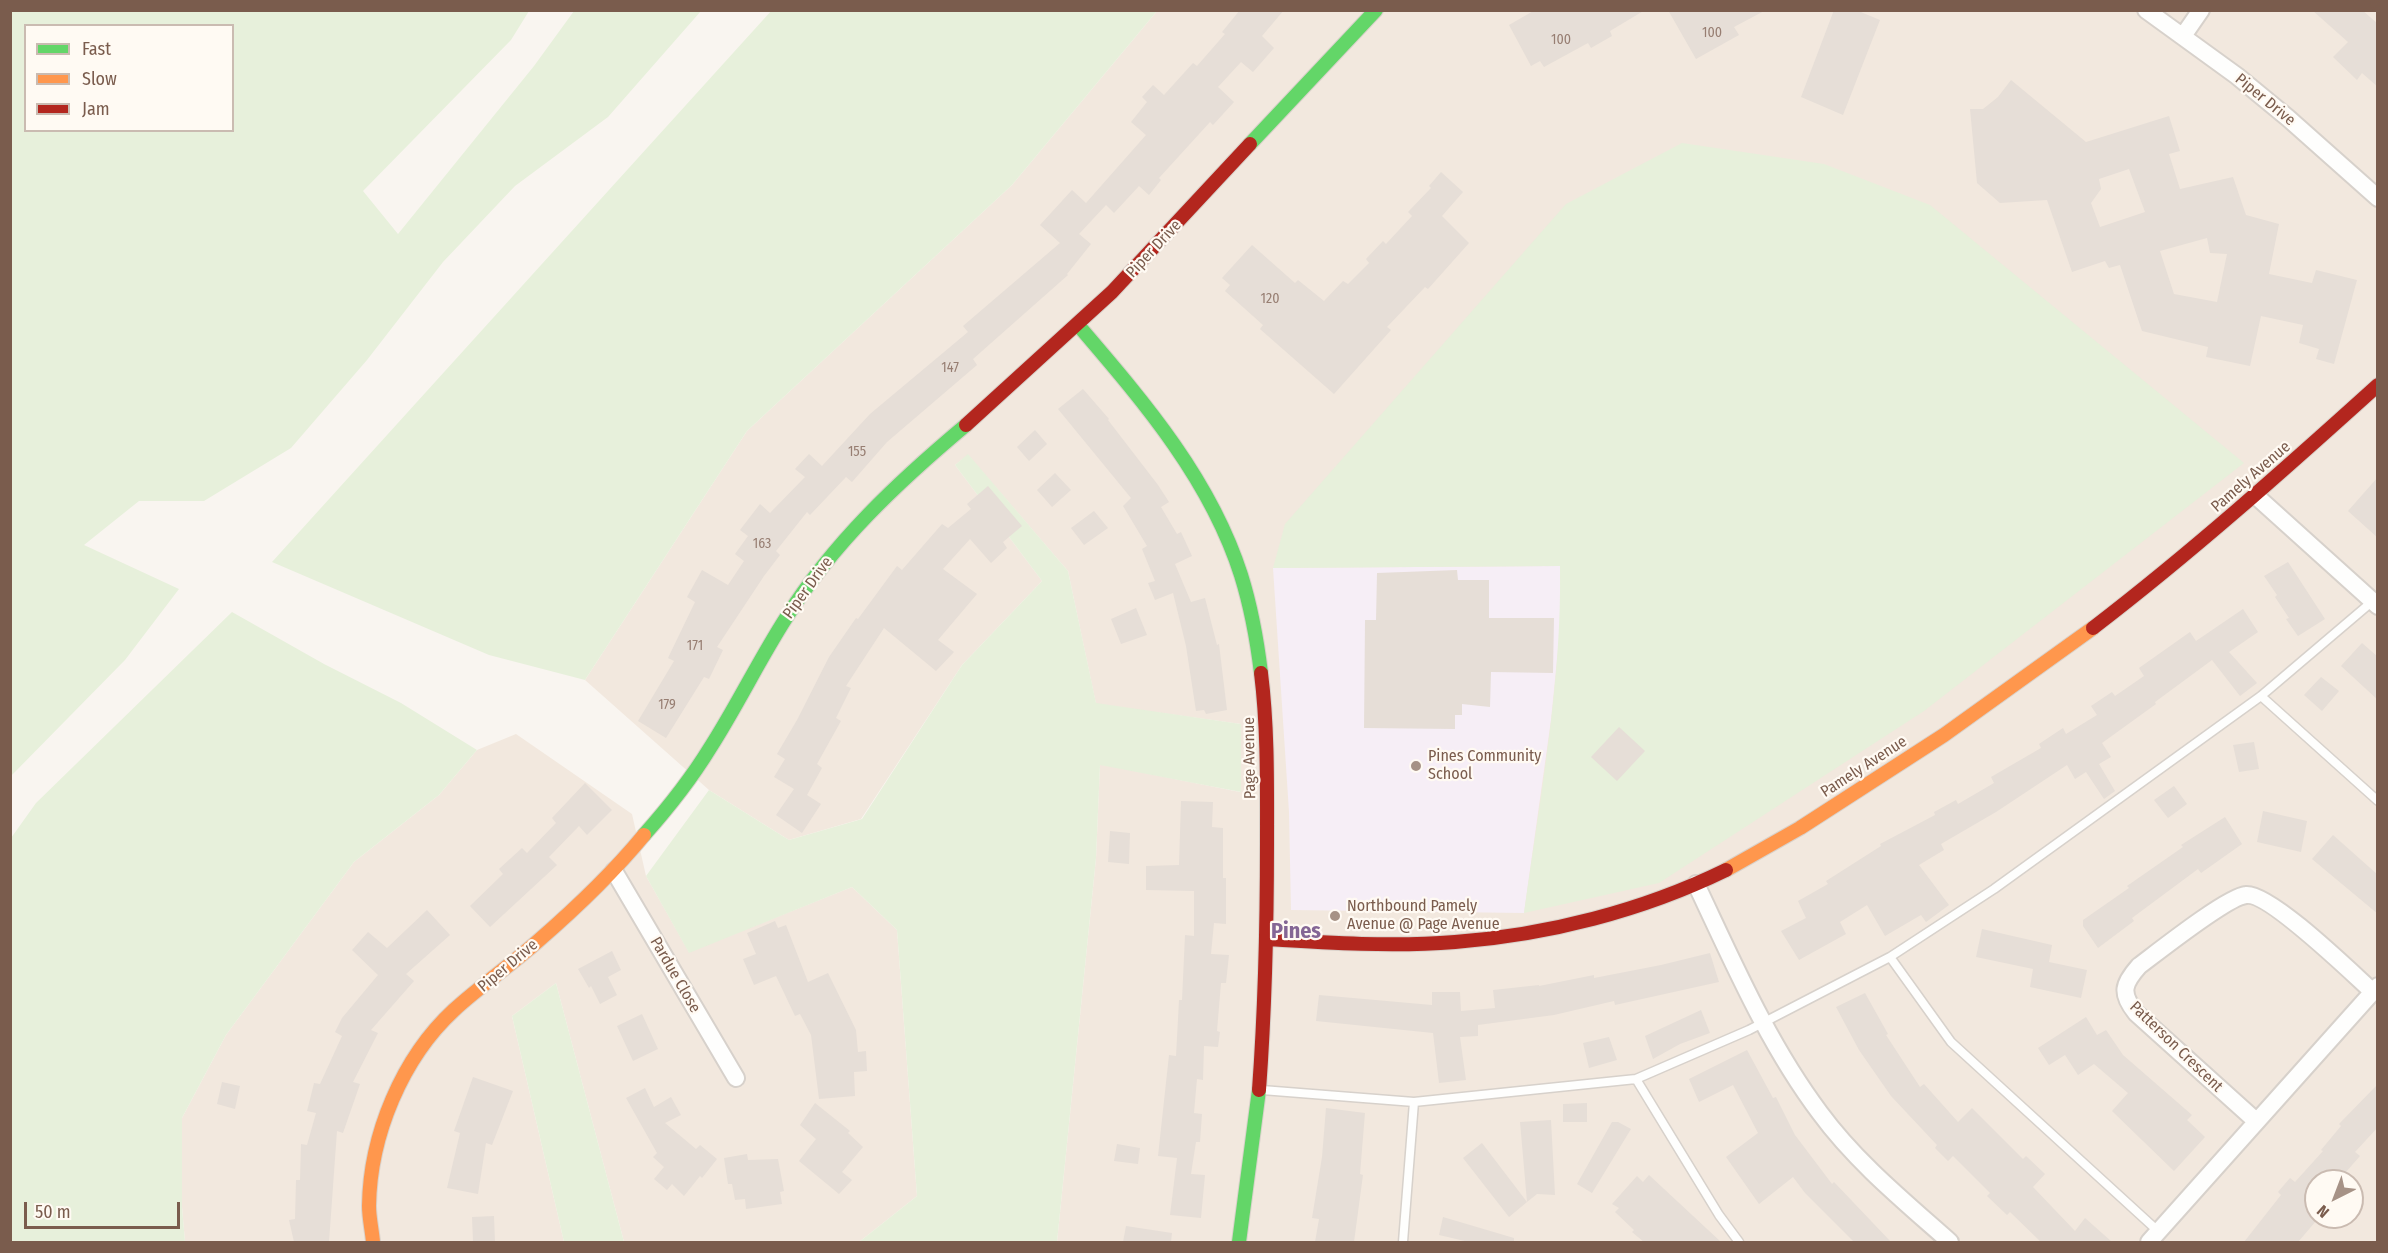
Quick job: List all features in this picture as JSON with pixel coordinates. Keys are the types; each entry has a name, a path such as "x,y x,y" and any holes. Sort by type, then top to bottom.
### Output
{"street":[{"name":"Piper Drive","path":"373,1242 369,1206 376,1151 395,1091 413,1059 441,1023 537,942 614,871 665,811 710,749 780,627 835,551 868,514 916,467 985,409 1136,268 1376,10"},
{"name":"Piper Drive","path":"2146,10 2288,118 2378,198"},
{"path":"2183,36 2201,10"},
{"name":"Page Avenue","path":"1077,325 1158,419 1189,464 1227,539 1246,587 1256,634 1265,703 1268,939 1258,1090 1239,1242"},
{"name":"Pamely Avenue","path":"1268,939 1337,944 1406,944 1482,940 1560,927 1627,908 1696,884 1808,823 1945,734 2051,660 2256,496 2378,386"},
{"path":"2256,496 2376,601"},
{"name":"Pardue Close","path":"614,871 736,1078"},
{"path":"1696,884 1763,1022 1821,1115 1872,1171 1950,1242"},
{"name":"Patterson Crescent","path":"2154,1237 2375,988 2275,907 2255,895 2248,894 2227,902 2139,966 2133,972 2125,988 2126,997 2136,1013 2256,1121"}],"lane":[{"path":"1258,1090 1414,1102 1636,1079 1763,1022 1890,957 1994,889 2261,696 2376,601"},
{"path":"2261,696 2378,801"},
{"path":"1890,957 1952,1042 2154,1237"},
{"path":"1636,1079 1719,1215 1739,1242"},
{"path":"1403,1242 1414,1102"}],"shaded area":[{"path":"1157,11 2377,11 2377,1242 1057,1242 1096,858 1100,764 1240,792 1241,724 1096,704 1068,571 968,455 955,465 1042,581 962,665 861,819 789,840 709,790 585,680 747,431 1012,185"},
{"name":"Pines Community School","path":"1560,566 1561,620 1551,720 1524,913 1291,910 1289,812 1273,568"},
{"path":"516,734 632,814 646,876 689,952 852,887 897,930 917,1196 859,1242 624,1242 556,983 512,1016 564,1242 185,1242 182,1207 182,1118 226,1035 354,862 439,795 477,750"}],"green space":[{"path":"11,10 529,11 511,40 363,191 398,234 534,66 574,11 701,11 608,117 515,186 443,262 367,360 291,448 204,501 139,501 84,545 179,589 125,660 11,776"},
{"path":"772,10 1157,11 1012,185 747,431 585,680 489,655 272,562"},
{"path":"1682,143 1824,164 1930,205 2244,463 1924,711 1659,883 1524,913 1554,696 1560,609 1560,566 1273,568 1285,524 1566,204"},
{"path":"968,454 1068,571 1096,703 1241,724 1241,792 1100,765 1096,858 1057,1242 859,1242 917,1196 897,930 852,887 689,953 646,876 709,790 789,840 862,819 962,665 1042,581 955,465"},
{"path":"232,612 324,664 401,703 477,750 439,795 354,862 226,1035 182,1118 182,1207 185,1242 11,1242 11,838 36,803"},
{"path":"556,983 624,1242 564,1242 512,1016"}],"building":[{"path":"1240,10 1284,10 1262,36 1274,48 1253,72 1241,62 1218,87 1234,102 1213,125 1210,122 1159,178 1161,180 1149,195 1139,186 1114,213 1106,205 1079,234 1091,244 1068,275 973,359 977,365 887,442 852,482 846,477 810,515 807,512 776,551 780,555 717,647 723,650 709,679 704,677 666,738 638,721 674,661 668,658 695,602 687,597 702,570 728,585 744,561 735,554 748,536 740,530 760,504 770,513 805,477 795,469 809,454 822,466 870,414 968,332 963,326 1060,243 1040,225 1072,190 1086,203 1146,135 1131,122 1147,102 1142,97 1153,85 1164,95 1193,63 1197,66 1225,34 1222,32"},
{"path":"1535,10 1645,10 1610,31 1612,36 1591,48 1588,43 1544,67 1540,61 1531,66 1509,25"},
{"path":"1668,10 1766,10 1734,27 1739,35 1696,59"},
{"path":"1834,10 1856,10 1880,20 1843,115 1801,97"},
{"path":"2312,10 2362,10 2378,24 2378,87 2362,73 2357,80 2333,57 2348,42"},
{"path":"2011,80 2086,142 2169,116 2180,151 2169,154 2180,189 2233,177 2246,215 2279,224 2269,274 2312,283 2316,270 2357,280 2334,364 2316,359 2319,349 2299,343 2303,325 2261,316 2250,366 2206,357 2208,347 2142,331 2120,265 2109,268 2105,261 2072,272 2047,200 2000,203 1977,183 1970,109 1983,109 1998,97","holes":["2129,169 2145,212 2100,227 2091,203 2101,189 2099,179","2207,238 2210,253 2227,254 2217,302 2174,294 2160,251"]},
{"path":"1441,172 1463,192 1442,216 1469,243 1428,289 1425,287 1387,327 1391,330 1334,394 1260,329 1263,325 1225,291 1230,285 1222,278 1252,245 1295,283 1298,280 1324,301 1343,281 1348,284 1369,263 1366,259 1383,241 1386,244 1412,216 1408,212 1431,188 1429,186"},
{"path":"1083,389 1109,419 1169,502 1161,507 1177,534 1181,532 1192,556 1175,564 1191,602 1205,598 1217,645 1219,644 1227,710 1206,714 1204,710 1196,711 1186,646 1173,593 1155,600 1148,583 1155,581 1142,549 1147,546 1123,506 1131,498 1058,409"},
{"path":"1035,430 1047,444 1029,461 1017,447"},
{"path":"1055,473 1071,490 1052,507 1037,490"},
{"path":"2378,477 2378,538 2348,511"},
{"path":"988,486 1022,526 1003,542 1007,548 991,563 970,539 943,569 977,594 938,640 954,652 936,671 884,628 846,686 851,688 836,718 841,721 817,764 822,768 807,795 821,804 802,833 776,815 794,789 774,777 785,759 777,754 829,657 856,618 858,619 897,566 902,570 942,524 948,528 971,509 967,504"},
{"path":"1094,511 1108,528 1084,545 1071,528"},
{"path":"2288,562 2325,619 2298,636 2286,619 2289,618 2264,576"},
{"path":"1457,570 1458,580 1489,580 1489,618 1554,618 1553,673 1491,672 1490,707 1462,704 1462,715 1455,715 1455,729 1364,728 1365,620 1376,620 1377,573"},
{"path":"1136,608 1147,635 1121,644 1111,619"},
{"path":"2243,609 2258,632 2229,652 2257,683 2240,696 2212,660 2102,743 2111,757 2099,764 2115,791 2104,799 2086,772 2075,779 2067,765 1996,812 1941,844 1944,850 1919,865 1949,905 1926,922 1921,915 1885,936 1867,905 1840,922 1846,934 1799,960 1781,931 1806,918 1798,901 1828,884 1826,881 1881,846 1880,844 1935,815 1934,812 1956,800 1958,804 1994,783 1991,777 2041,748 2039,744 2063,728 2066,734 2097,715 2091,706 2112,692 2115,696 2144,676 2139,668 2190,632 2196,641"},
{"path":"2362,643 2378,657 2378,700 2341,666"},
{"path":"2321,677 2339,691 2322,711 2304,695"},
{"path":"1619,727 1645,751 1617,781 1591,757"},
{"path":"2254,742 2259,769 2239,772 2233,745"},
{"path":"585,783 612,810 587,835 579,826 549,857 557,865 490,927 470,906 503,874 499,869 522,848 527,853 556,823 552,818"},
{"path":"2174,786 2187,804 2168,818 2154,800"},
{"path":"1181,801 1213,802 1212,827 1223,828 1223,878 1226,878 1226,924 1214,923 1211,954 1229,955 1226,983 1221,983 1218,1047 1204,1046 1203,1080 1197,1079 1194,1113 1202,1114 1200,1142 1196,1142 1191,1174 1205,1175 1201,1218 1170,1215 1177,1158 1158,1156 1169,1055 1176,1056 1179,1000 1182,1000 1185,935 1194,936 1194,891 1146,890 1146,866 1179,865"},
{"path":"2263,811 2307,821 2301,852 2257,842"},
{"path":"2225,817 2242,844 2201,873 2198,869 2132,918 2134,921 2098,948 2083,926 2083,920 2183,847 2181,845"},
{"path":"1110,831 1130,833 1129,864 1108,862"},
{"path":"2333,835 2378,875 2378,914 2312,859"},
{"path":"427,910 450,935 406,974 414,981 371,1030 378,1033 353,1082 360,1084 343,1133 337,1131 329,1242 294,1242 289,1220 295,1219 296,1180 300,1180 301,1144 307,1145 316,1113 307,1111 314,1083 320,1084 342,1036 335,1032 342,1018 378,975 352,950 368,932 387,948"},
{"path":"775,921 778,928 786,925 808,982 828,973 856,1030 858,1052 866,1051 867,1071 854,1072 855,1096 819,1099 811,1035 800,1014 795,1016 776,976 754,985 743,959 756,954 747,933"},
{"path":"1982,929 2052,945 2049,962 2087,970 2081,998 2030,987 2033,969 1976,957"},
{"path":"612,951 621,970 608,977 617,995 600,1004 591,986 589,988 578,969"},
{"path":"1710,953 1719,982 1615,1005 1614,1001 1554,1015 1478,1025 1478,1036 1460,1037 1466,1080 1439,1083 1433,1033 1316,1021 1319,995 1432,1005 1432,992 1460,992 1461,1011 1495,1008 1493,990 1539,986 1594,975 1594,978"},
{"path":"1865,993 1888,1034 1886,1035 1920,1087 1924,1084 1958,1122 1972,1108 2023,1159 2026,1156 2045,1174 2033,1187 2075,1231 2085,1218 2112,1242 2041,1242 2010,1212 2007,1215 1987,1196 1990,1193 1953,1156 1948,1161 1935,1148 1937,1145 1891,1096 1859,1050 1836,1007"},
{"path":"1701,1010 1710,1033 1680,1044 1653,1059 1645,1036"},
{"path":"642,1014 658,1049 633,1061 617,1026"},
{"path":"2086,1017 2097,1035 2106,1030 2123,1055 2192,1115 2187,1120 2205,1137 2174,1171 2112,1111 2128,1093 2094,1064 2078,1075 2065,1055 2049,1065 2038,1048"},
{"path":"1609,1037 1617,1060 1589,1068 1583,1043"},
{"path":"1747,1050 1773,1098 1776,1097 1795,1135 1832,1184 1834,1182 1891,1242 1854,1242 1805,1193 1793,1177 1759,1204 1726,1157 1758,1133 1733,1085 1699,1102 1689,1079"},
{"path":"473,1077 513,1091 492,1145 486,1143 478,1194 447,1188 460,1133 454,1131"},
{"path":"222,1082 240,1086 235,1109 217,1104"},
{"path":"2378,1084 2378,1127 2355,1152 2360,1156 2349,1169 2307,1169 2341,1126 2339,1124"},
{"path":"645,1088 654,1107 671,1097 681,1115 665,1123 696,1149 700,1145 717,1159 684,1196 672,1184 667,1190 654,1179 664,1167 653,1157 657,1153 626,1098"},
{"path":"815,1103 850,1131 848,1133 863,1147 842,1172 852,1180 839,1194 799,1161 816,1139 800,1125"},
{"path":"1587,1103 1587,1122 1563,1122 1563,1104"},
{"path":"1326,1108 1365,1113 1360,1174 1363,1175 1354,1242 1315,1242 1319,1219 1312,1218 1322,1157"},
{"path":"1551,1120 1555,1195 1537,1194 1527,1202 1520,1122"},
{"path":"1612,1122 1618,1122 1631,1129 1592,1193 1577,1184"},
{"path":"1482,1143 1527,1202 1509,1217 1463,1158"},
{"path":"1117,1144 1140,1148 1138,1164 1114,1161"},
{"path":"747,1154 748,1160 778,1159 784,1191 780,1192 782,1204 746,1209 745,1199 735,1200 732,1184 728,1184 724,1158"},
{"path":"2304,1172 2304,1229 2309,1229 2298,1242 2244,1242 2281,1195 2278,1192 2290,1178 2295,1182"},
{"path":"1649,1175 1721,1242 1644,1242 1632,1232 1634,1230 1615,1212 1619,1208 1612,1204 1637,1176 1643,1182"},
{"path":"494,1216 495,1242 473,1242 472,1217"},
{"path":"1443,1217 1514,1238 1514,1242 1469,1242 1439,1235"},
{"path":"1126,1226 1172,1233 1171,1242 1123,1242"}],"traffic: fast":[{"path":"1250,144 1376,10"},
{"path":"1078,325 1150,412 1193,473 1212,506 1228,540 1245,587 1261,673"},
{"path":"644,835 703,760 786,618 824,564 892,491 966,425"},
{"path":"1239,1242 1259,1090"}],"traffic: slow":[{"path":"1726,870 1800,828 1944,735 2093,628"},
{"path":"373,1242 369,1206 375,1152 392,1099 419,1051 435,1029 454,1010 566,916 644,835"}],"traffic: jam":[{"path":"966,425 1112,292 1250,144"},
{"path":"2093,628 2202,540 2378,385"},
{"path":"1259,1090 1267,874 1267,758 1261,673"},
{"path":"1268,939 1408,944 1490,939 1524,934 1628,909 1694,885 1726,870"}],"place":[{"name":"Pines Community School","path":"1416,766"},
{"name":"Northbound Pamely Avenue @ Page Avenue","path":"1335,916"}],"district":[{"name":"Pines","path":"1296,932"}]}
